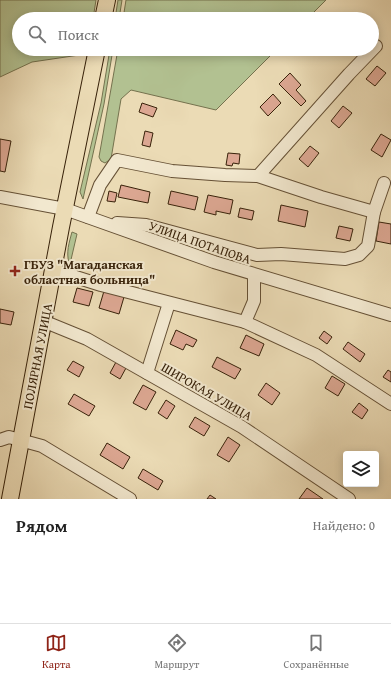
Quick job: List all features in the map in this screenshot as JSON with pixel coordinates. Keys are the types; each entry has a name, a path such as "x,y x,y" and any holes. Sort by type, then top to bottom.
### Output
{"main road":[{"path":"105,12 107,0"},
{"name":"ПОЛЯРНАЯ УЛИЦА","path":"10,499 53,269 96,56"}],"street":[{"path":"258,176 366,56"},
{"path":"88,217 100,186 117,160 172,171 258,176 374,212"},
{"path":"106,223 146,225 257,255 280,254 345,259 359,255 368,246 374,212 384,183"},
{"name":"УЛИЦА ПОТАПОВА","path":"0,197 65,209 214,262 391,315"},
{"path":"53,269 101,285 245,322 316,355 391,404"},
{"path":"245,322 254,301 254,275"},
{"path":"147,373 169,303"},
{"name":"ШИРОКАЯ УЛИЦА","path":"43,321 87,339 242,427 349,499"},
{"path":"0,440 9,437 42,446 130,499"}],"green space":[{"path":"0,0 96,0 94,12 12,12 12,56 72,56 32,62 0,77"},
{"path":"118,0 122,0 120,12 116,12"},
{"path":"126,0 326,0 314,12 124,12"},
{"path":"109,56 112,56 104,104 83,199 80,192 101,103"},
{"path":"117,56 270,56 216,110 131,90 121,99 111,159 105,163 101,161 99,157"},
{"path":"72,232 77,234 70,264 68,259 68,251"}],"building":[{"path":"377,66 386,73 375,86 366,79"},
{"path":"290,73 301,85 296,90 306,101 301,106 279,84"},
{"path":"273,94 281,103 268,116 260,107"},
{"path":"142,103 157,108 153,117 139,112"},
{"path":"343,106 352,113 339,128 331,121"},
{"path":"145,131 153,133 150,147 142,145"},
{"path":"381,134 391,140 382,157 371,150"},
{"path":"0,139 11,141 5,172 0,171"},
{"path":"310,146 319,153 308,167 299,159"},
{"path":"228,153 240,154 239,164 233,163 232,166 226,165"},
{"path":"121,185 150,192 148,203 118,197"},
{"path":"109,191 117,193 115,202 107,201"},
{"path":"171,191 198,197 195,210 168,204"},
{"path":"208,195 233,200 230,214 216,211 216,215 204,212"},
{"path":"281,205 308,211 305,227 278,221"},
{"path":"240,208 254,211 252,220 238,217"},
{"path":"379,222 391,224 391,244 376,241"},
{"path":"339,226 353,229 350,241 336,238"},
{"path":"77,288 93,292 89,306 73,302"},
{"path":"104,291 124,297 119,314 99,308"},
{"path":"0,309 14,312 11,325 0,323"},
{"path":"176,330 197,340 193,347 186,344 183,350 170,344"},
{"path":"324,331 332,337 327,344 319,338"},
{"path":"246,335 264,344 259,356 240,348"},
{"path":"348,342 365,354 360,362 343,349"},
{"path":"217,357 241,369 235,379 212,367"},
{"path":"73,361 84,367 79,377 67,370"},
{"path":"116,362 126,368 120,379 110,373"},
{"path":"388,370 391,372 391,382 383,377"},
{"path":"332,376 345,384 338,396 325,388"},
{"path":"266,383 280,393 272,405 258,395"},
{"path":"143,385 156,392 146,410 133,403"},
{"path":"74,394 95,406 89,416 68,404"},
{"path":"166,400 175,406 167,419 158,413"},
{"path":"359,403 368,410 362,419 352,412"},
{"path":"195,417 210,426 204,436 189,427"},
{"path":"228,437 240,445 229,462 217,455"},
{"path":"107,443 130,457 123,469 100,455"},
{"path":"143,469 163,481 158,490 138,478"},
{"path":"307,488 323,499 299,499"},
{"path":"210,495 216,499 207,499"}],"place":[{"name":"ГБУЗ \"Магаданская областная больница\"","path":"15,271"}]}
